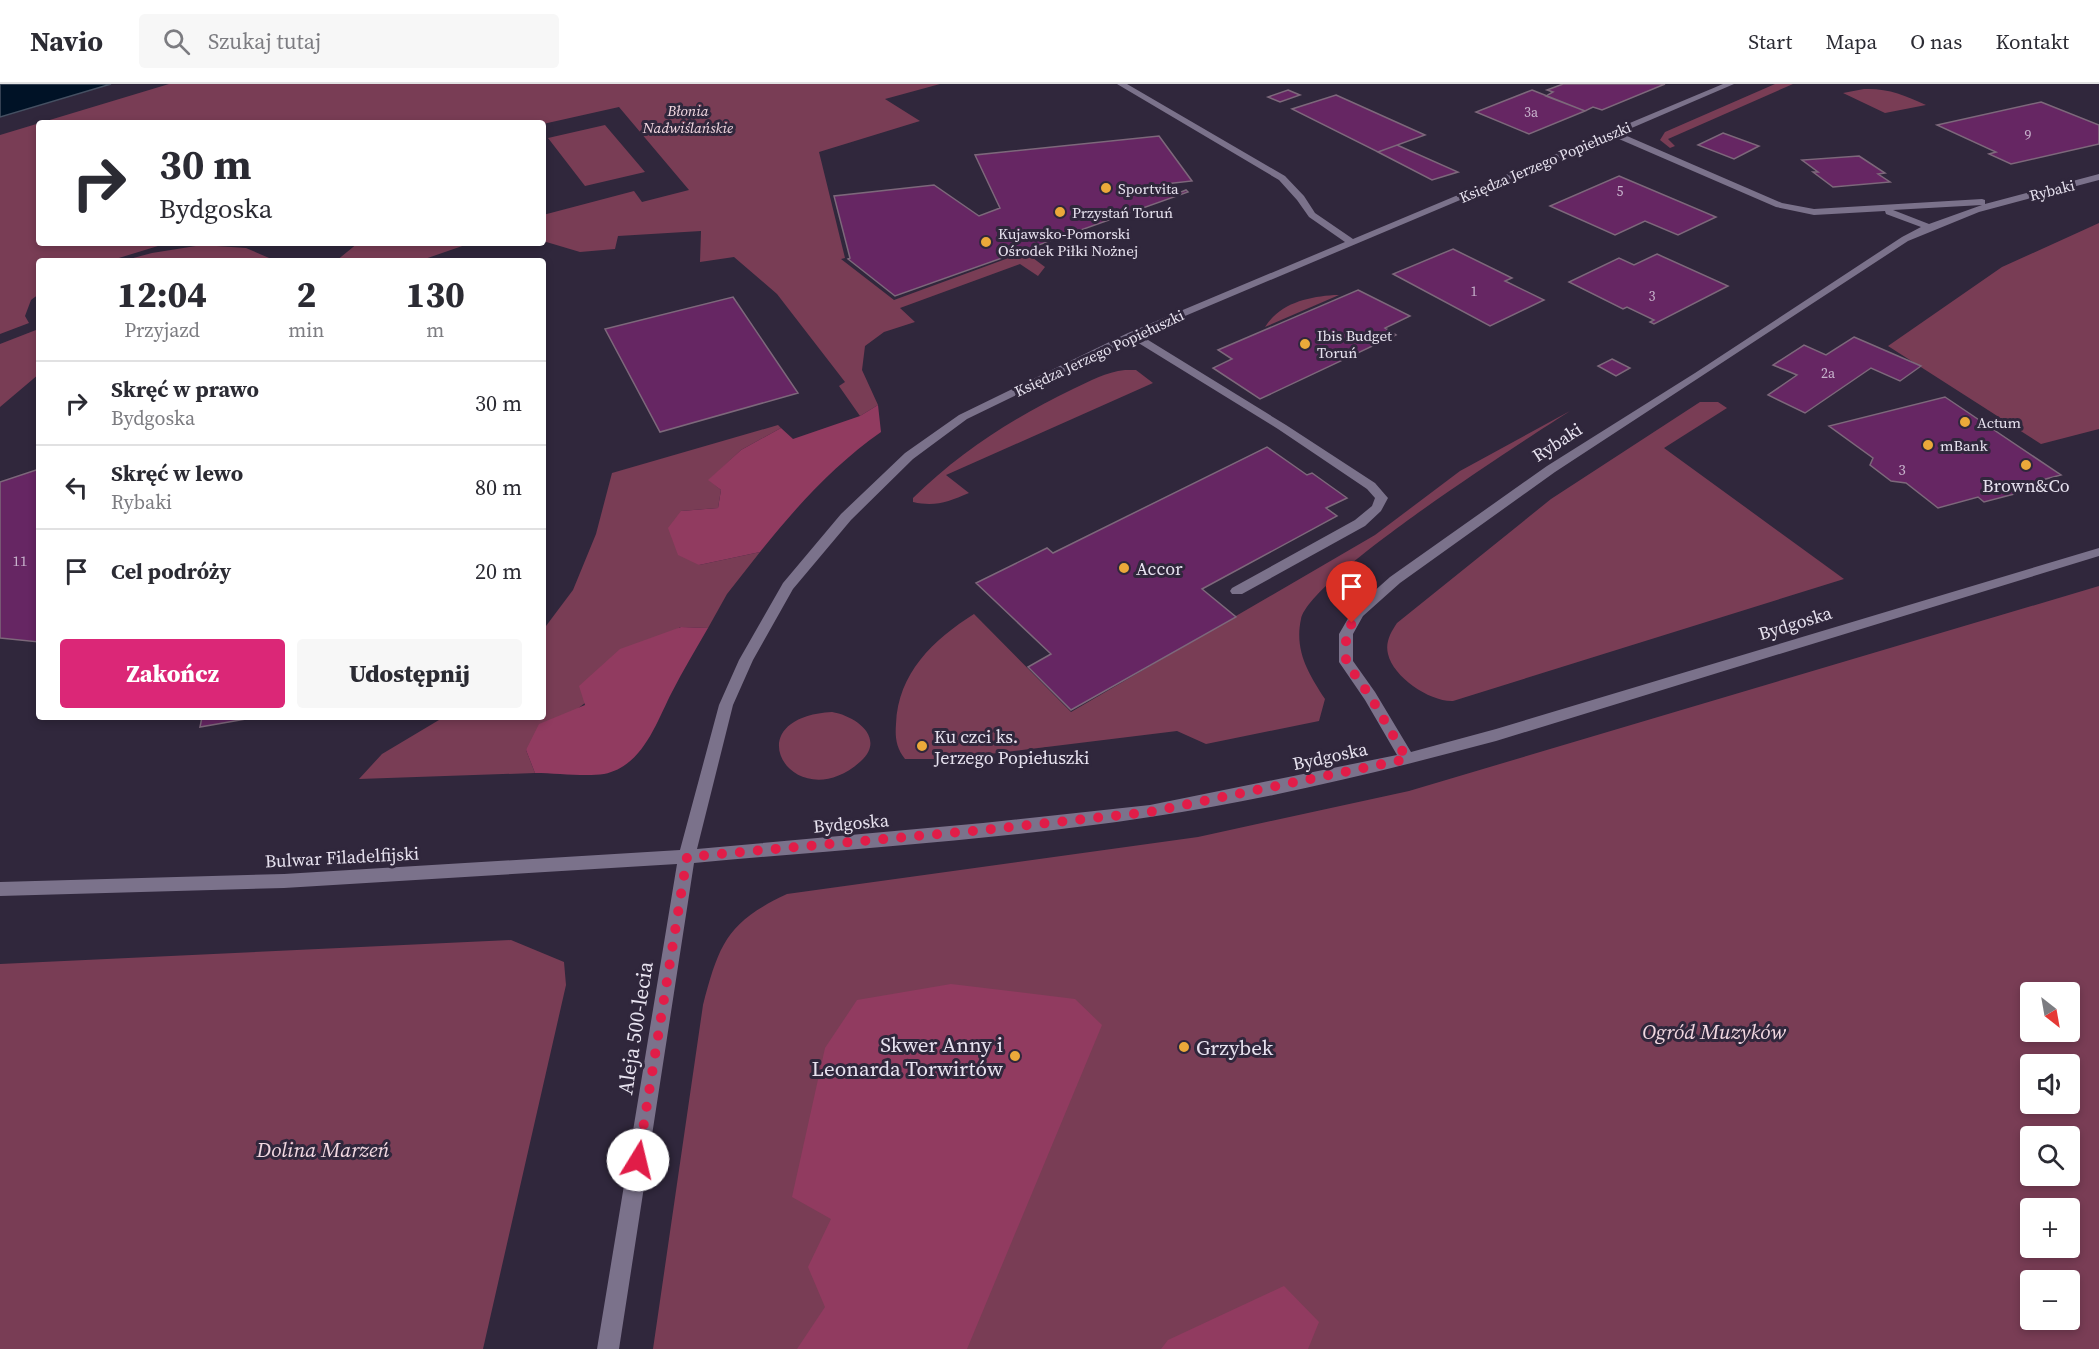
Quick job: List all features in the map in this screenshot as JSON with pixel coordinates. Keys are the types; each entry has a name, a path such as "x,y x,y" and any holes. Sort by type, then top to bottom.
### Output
{"street":[{"path":"1121,84 1274,172 1294,189 1312,215 1353,243"},
{"name":"Księdza Jerzego Popiełuszki","path":"687,857 726,705 746,660 788,586 846,516 909,456 963,417 1132,335 1730,84"},
{"name":"Rybaki","path":"1614,134 1785,207 1814,212 2004,201"},
{"name":"Rybaki","path":"1407,759 1370,696 1346,662 1346,634 1358,613 1395,580 1551,469 1928,226 2004,201 2099,177"},
{"name":"Rybaki","path":"1877,209 1903,215 1928,226"},
{"path":"1132,335 1292,434 1371,486 1382,498 1377,508 1360,523 1237,591"},
{"name":"Bydgoska","path":"687,857 1150,812 1407,759 1496,735 2099,552"},
{"name":"Bulwar Filadelfijski","path":"0,889 284,881 687,857"},
{"name":"Aleja 500-lecia","path":"608,1349 687,857"}],"green space":[{"name":"Błonia Nadwiślańskie","path":"169,84 940,84 885,99 920,121 819,152 845,258 841,259 894,300 1025,252 1045,267 1038,276 1020,264 900,308 915,322 884,332 865,346 862,370 878,405 860,416 839,386 845,382 777,294 734,257 700,262 701,231 618,236 615,249 580,252 546,242 546,214 634,191 642,202 689,190 619,107 546,123 546,120 50,120"},
{"path":"1775,84 1793,84 1668,139 1675,146 1670,148 1660,140 1665,132"},
{"path":"1864,89 1896,93 1926,105 1885,113 1843,93"},
{"path":"36,124 36,246 158,246 119,258 36,258 36,296 31,300 25,316 29,323 0,334 0,135"},
{"path":"605,125 645,172 585,186 548,138"},
{"path":"2099,223 2099,429 2041,444 1888,346 2002,267"},
{"path":"196,246 217,246 246,248 269,258 133,258"},
{"path":"354,246 462,246 428,258 340,258"},
{"path":"1339,295 1265,327 1278,312 1295,303 1314,297"},
{"path":"36,330 36,377 0,407 0,344"},
{"path":"1125,370 1136,370 1153,383 946,475 969,493 941,503 913,502 913,498 949,466 1008,424 1092,380"},
{"path":"1700,402 1718,402 1727,408 1664,448 1844,579 1453,701 1424,693 1397,671 1391,663 1387,645 1397,623 1551,499"},
{"path":"1570,411 1467,478 1378,542 1313,599 1301,619 1299,631 1304,662 1325,699 1319,721 1206,744 1177,731 948,759 905,759 900,751 896,733 898,706 911,674 932,647 974,614 1071,712 1375,535 1460,471"},
{"path":"778,425 781,428 741,450 709,480 721,490 718,508 681,511 699,565 760,552 727,594 708,628 680,627 526,750 535,773 359,779 382,754 439,720 546,720 546,626 573,590 596,534 612,473"},
{"name":"Ogród Muzyków","path":"2099,586 2099,1349 653,1349 703,1005 721,950 738,925 767,904 787,894 1198,837 1409,791"},
{"path":"832,712 850,718 865,729 869,736 868,752 861,761 837,776 814,780 796,773 784,761 779,746 784,731 801,718"},
{"name":"Dolina Marzeń","path":"511,940 564,962 566,985 483,1349 0,1349 0,964"}],"shaded area":[{"path":"878,405 881,432 847,458 816,488 760,552 699,565 678,555 668,528 681,511 718,508 721,490 708,480 741,450 781,428 793,439 860,416"},
{"path":"681,627 708,628 647,742 629,762 617,769 596,775 535,773 526,750 539,724 585,705 579,686 620,649"},
{"path":"951,984 1075,999 1102,1025 967,1349 797,1349 825,1307 808,1267 831,1219 792,1197 825,1048 857,1000"},
{"path":"1284,1286 1319,1322 1308,1349 1161,1349 1168,1340"}],"water":[{"path":"0,84 111,84 0,117"}],"building":[{"path":"1563,84 1665,84 1602,110 1593,107 1585,111 1546,96 1553,92 1547,90"},
{"path":"1288,90 1300,95 1280,102 1268,97"},
{"path":"1532,90 1585,111 1529,134 1476,112"},
{"path":"1336,95 1425,135 1378,152 1292,109"},
{"path":"2041,102 2099,125 2099,144 2011,164 1989,154 1996,152 1937,125"},
{"path":"1723,133 1759,146 1734,159 1698,145"},
{"name":"Przystań Toruń","path":"1159,136 1192,181 1156,185 1174,195 1186,190 1188,192 895,296 848,259 850,258 834,196 934,185 979,216 1000,208 975,155"},
{"path":"1397,145 1458,172 1432,180 1378,152"},
{"path":"1859,156 1885,173 1878,174 1890,182 1833,187 1813,172 1818,172 1802,160"},
{"path":"1619,176 1716,217 1678,235 1645,221 1615,235 1550,206"},
{"path":"1453,249 1512,278 1505,281 1544,300 1490,326 1393,274"},
{"path":"1657,254 1728,286 1654,324 1650,322 1654,320 1627,307 1623,309 1569,282 1619,258 1634,265"},
{"name":"Ibis Budget Toruń","path":"1358,290 1410,316 1385,328 1396,335 1260,399 1213,368 1232,359 1218,350"},
{"path":"733,297 798,393 660,432 605,329"},
{"path":"1854,337 1921,366 1900,381 1871,368 1805,413 1768,395 1797,375 1773,365 1804,345 1826,355"},
{"path":"1612,359 1630,368 1616,376 1598,366"},
{"path":"1945,397 2061,475 2023,485 2030,490 1984,502 1978,497 1938,508 1906,483 1891,481 1870,465 1873,458 1829,426"},
{"name":"Accor","path":"1267,447 1307,475 1312,473 1347,498 1326,508 1337,516 1202,589 1236,617 1071,710 1028,667 1051,654 976,583 1047,548 1053,553"},
{"path":"36,470 36,642 0,638 0,482"},
{"path":"201,720 241,720 200,727"}],"place":[{"name":"Sportvita","path":"1106,188"},
{"name":"Przystań Toruń","path":"1060,212"},
{"name":"Kujawsko-Pomorski Ośrodek Piłki Nożnej","path":"986,242"},
{"name":"Ibis Budget Toruń","path":"1305,344"},
{"name":"Actum","path":"1965,422"},
{"name":"mBank","path":"1928,445"},
{"name":"Brown&Co","path":"2026,465"},
{"name":"Accor","path":"1124,568"},
{"name":"Ku czci ks. Jerzego Popiełuszki","path":"922,746"},
{"name":"Grzybek","path":"1184,1047"},
{"name":"Skwer Anny i Leonarda Torwirtów","path":"1015,1056"}],"route":[{"path":"638,1160 687,857 841,844 1150,812 1407,759 1370,696 1346,662 1346,634 1352,623"}]}
